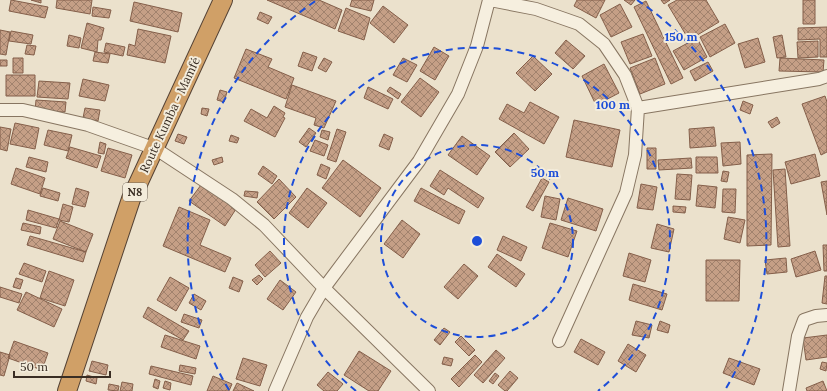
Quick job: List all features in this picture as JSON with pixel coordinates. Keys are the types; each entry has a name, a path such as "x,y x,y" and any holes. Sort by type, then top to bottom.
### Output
{"highway":[{"name":"Route Kumba - Mamfé","path":"67,391 129,206 223,0"}],"street":[{"path":"275,391 307,317 324,288 419,161 458,94 477,46 489,0 536,9 579,24 604,44 625,75 638,108 635,155 626,193 558,341"},
{"path":"638,108 819,79 827,76"},
{"path":"0,110 23,110 88,125 156,149 232,199 264,225 324,288 429,391"},
{"path":"789,391 798,336 804,320 816,316 827,315"}],"building":[{"path":"11,0 48,7 45,18 9,11"},
{"path":"31,0 41,0 41,3"},
{"path":"57,0 92,0 90,14 56,8"},
{"path":"267,0 319,0 342,10 335,29"},
{"path":"352,0 374,0 371,11 350,6"},
{"path":"577,0 605,0 596,18 574,6"},
{"path":"624,0 635,0 631,5"},
{"path":"661,0 670,0 664,4"},
{"path":"677,0 706,0 719,22 689,40 668,5"},
{"path":"803,0 815,0 815,24 803,24"},
{"path":"646,1 683,78 671,84 634,7"},
{"path":"134,2 182,13 178,32 130,21"},
{"path":"620,4 632,27 611,37 600,15"},
{"path":"383,6 408,25 394,43 370,23"},
{"path":"93,7 111,10 109,18 92,16"},
{"path":"346,8 370,18 364,40 338,31"},
{"path":"260,12 272,17 268,24 257,19"},
{"path":"87,23 104,28 101,40 98,40 97,52 81,48"},
{"path":"725,24 735,43 710,57 700,37"},
{"path":"827,27 827,57 820,57 820,39 798,40 798,28"},
{"path":"138,29 171,36 165,63 127,55 129,44 135,46"},
{"path":"0,30 10,32 6,55 0,54"},
{"path":"11,31 33,35 31,44 9,41"},
{"path":"643,34 652,56 630,64 621,42"},
{"path":"69,35 81,38 79,48 67,46"},
{"path":"782,35 786,57 777,58 773,37"},
{"path":"697,38 707,57 684,70 673,51"},
{"path":"758,38 765,62 745,68 738,44"},
{"path":"566,40 585,56 573,69 555,53"},
{"path":"818,41 818,57 798,58 797,42"},
{"path":"106,43 125,47 123,56 104,52"},
{"path":"27,45 36,46 34,55 25,54"},
{"path":"434,47 449,56 435,80 420,71"},
{"path":"246,49 272,59 268,67 294,78 286,99 234,78"},
{"path":"95,52 110,54 108,63 93,61"},
{"path":"303,52 317,57 312,71 298,66"},
{"path":"533,56 552,74 535,91 516,73"},
{"path":"13,58 23,58 23,73 13,73"},
{"path":"324,58 332,62 326,72 318,68"},
{"path":"403,58 417,65 407,82 393,75"},
{"path":"655,58 665,84 640,94 630,68"},
{"path":"780,58 824,60 823,72 779,71"},
{"path":"0,60 7,60 7,66 0,66"},
{"path":"708,62 713,71 695,81 690,71"},
{"path":"604,64 619,93 596,105 582,76"},
{"path":"6,75 35,75 35,96 6,96"},
{"path":"420,78 439,92 421,117 401,102"},
{"path":"83,79 109,85 105,101 79,96"},
{"path":"39,81 70,83 68,99 37,97"},
{"path":"292,85 336,101 324,128 314,125 316,118 285,107"},
{"path":"368,87 393,99 388,109 364,98"},
{"path":"390,87 401,94 398,99 387,91"},
{"path":"220,90 227,92 224,102 217,100"},
{"path":"825,96 827,102 827,152 821,155 802,104"},
{"path":"36,100 66,102 65,112 35,111"},
{"path":"743,101 753,105 750,114 740,110"},
{"path":"530,102 559,117 544,144 499,119 507,104 524,113"},
{"path":"274,106 285,113 283,117 285,118 275,137 244,121 251,109 267,118"},
{"path":"85,108 100,110 98,121 83,118"},
{"path":"202,108 209,109 207,116 201,114"},
{"path":"777,117 780,123 772,128 768,122"},
{"path":"574,120 620,130 612,167 566,157"},
{"path":"15,123 39,128 35,149 10,144"},
{"path":"0,127 11,129 7,151 0,149"},
{"path":"714,127 716,146 690,148 689,129"},
{"path":"309,128 316,133 306,147 299,142"},
{"path":"337,129 346,132 336,162 327,159"},
{"path":"48,130 72,135 68,151 44,145"},
{"path":"322,130 330,132 328,140 320,137"},
{"path":"514,133 529,149 510,167 495,152"},
{"path":"178,134 187,137 184,144 175,141"},
{"path":"384,134 393,138 389,150 379,146"},
{"path":"231,135 239,138 237,143 229,141"},
{"path":"462,136 490,156 477,175 448,155"},
{"path":"315,140 328,145 324,156 310,151"},
{"path":"100,142 106,144 104,154 98,153"},
{"path":"740,142 741,164 723,166 721,143"},
{"path":"70,147 101,156 97,168 66,158"},
{"path":"108,148 132,155 125,178 101,171"},
{"path":"647,148 656,148 656,169 647,169"},
{"path":"772,154 771,245 747,246 747,155"},
{"path":"815,154 820,176 791,184 785,162"},
{"path":"29,157 48,162 46,172 26,167"},
{"path":"222,157 223,162 214,165 212,160"},
{"path":"696,157 717,157 718,173 696,173"},
{"path":"691,158 692,168 659,170 658,160"},
{"path":"343,160 381,188 360,217 322,188"},
{"path":"321,164 330,168 326,179 317,175"},
{"path":"263,166 277,176 272,184 258,174"},
{"path":"16,168 45,178 40,194 11,184"},
{"path":"785,169 790,246 778,247 773,170"},
{"path":"440,170 484,198 478,208 448,188 444,195 430,186"},
{"path":"723,171 729,172 727,182 721,181"},
{"path":"677,174 692,175 690,200 675,199"},
{"path":"542,178 549,182 533,211 526,207"},
{"path":"279,179 296,197 274,219 257,202"},
{"path":"827,181 827,215 821,182"},
{"path":"641,184 657,187 653,210 637,208"},
{"path":"201,185 236,209 225,226 189,201"},
{"path":"698,185 717,187 715,208 696,206"},
{"path":"43,188 60,193 58,201 40,196"},
{"path":"76,188 89,192 85,207 72,204"},
{"path":"307,188 327,203 308,228 289,213"},
{"path":"421,188 465,211 459,224 414,201"},
{"path":"723,189 736,189 735,213 722,212"},
{"path":"245,191 258,192 257,198 244,196"},
{"path":"545,196 560,199 556,220 541,217"},
{"path":"568,198 603,209 596,231 561,220"},
{"path":"63,204 73,207 69,222 59,220"},
{"path":"673,206 686,207 685,213 673,212"},
{"path":"179,207 210,220 200,245 231,258 225,272 163,246"},
{"path":"28,210 59,219 56,228 26,220"},
{"path":"728,217 745,220 740,243 724,239"},
{"path":"402,220 420,234 403,258 384,244"},
{"path":"60,221 93,234 86,252 53,239"},
{"path":"23,223 41,227 40,234 21,230"},
{"path":"550,223 577,231 568,257 542,248"},
{"path":"657,224 674,229 669,252 651,248"},
{"path":"30,236 86,252 83,262 27,245"},
{"path":"503,236 527,247 521,261 497,250"},
{"path":"823,245 827,245 827,271 824,271"},
{"path":"270,251 281,263 265,277 255,265"},
{"path":"815,251 821,270 796,277 791,259"},
{"path":"629,253 651,260 645,282 623,276"},
{"path":"497,254 525,274 516,287 488,267"},
{"path":"786,258 787,272 767,274 765,260"},
{"path":"706,260 740,260 739,301 706,301"},
{"path":"24,263 46,271 42,282 19,274"},
{"path":"464,264 478,276 458,299 444,287"},
{"path":"49,271 74,280 65,306 40,298"},
{"path":"259,275 263,279 257,285 252,280"},
{"path":"825,276 827,276 827,304 822,303"},
{"path":"170,277 189,288 176,311 157,300"},
{"path":"233,277 243,281 239,292 229,288"},
{"path":"16,278 23,280 20,289 13,287"},
{"path":"280,280 296,292 283,310 267,299"},
{"path":"633,284 667,294 662,310 629,300"},
{"path":"0,287 22,294 19,303 0,297"},
{"path":"26,292 62,309 54,327 17,310"},
{"path":"194,294 206,301 201,310 189,303"},
{"path":"148,307 189,331 183,340 143,317"},
{"path":"184,314 202,320 199,328 181,322"},
{"path":"636,321 652,325 649,338 632,335"},
{"path":"660,321 670,325 668,333 657,330"},
{"path":"444,328 450,332 440,345 434,340"},
{"path":"165,335 200,346 196,359 161,347"},
{"path":"827,335 827,357 806,360 803,338"},
{"path":"461,336 475,350 469,356 455,342"},
{"path":"581,339 605,352 598,365 574,352"},
{"path":"14,341 48,353 42,370 8,358"},
{"path":"628,344 646,355 636,372 618,361"},
{"path":"496,350 505,358 483,383 474,375"},
{"path":"359,351 391,371 378,391 369,391 344,375"},
{"path":"0,352 10,355 4,376 0,375"},
{"path":"475,355 482,362 459,387 451,379"},
{"path":"444,357 453,359 451,366 442,364"},
{"path":"243,358 267,365 260,386 236,379"},
{"path":"729,358 760,369 754,385 723,373"},
{"path":"92,361 108,365 106,375 89,371"},
{"path":"822,362 827,363 826,371 820,369"},
{"path":"180,365 196,368 195,374 179,371"},
{"path":"151,366 193,376 191,385 149,374"},
{"path":"510,371 518,378 507,391 505,391 498,385"},
{"path":"328,372 343,384 337,391 324,391 317,385"},
{"path":"495,373 499,376 493,384 489,381"},
{"path":"87,375 97,378 96,384 86,381"},
{"path":"213,376 232,384 229,391 207,391"},
{"path":"155,379 160,381 158,389 153,387"},
{"path":"165,381 171,383 170,390 163,388"},
{"path":"823,381 827,391 807,391 806,388"},
{"path":"122,382 133,384 132,391 120,391"},
{"path":"237,383 254,391 233,391"},
{"path":"109,384 119,386 118,391 108,390"}]}
